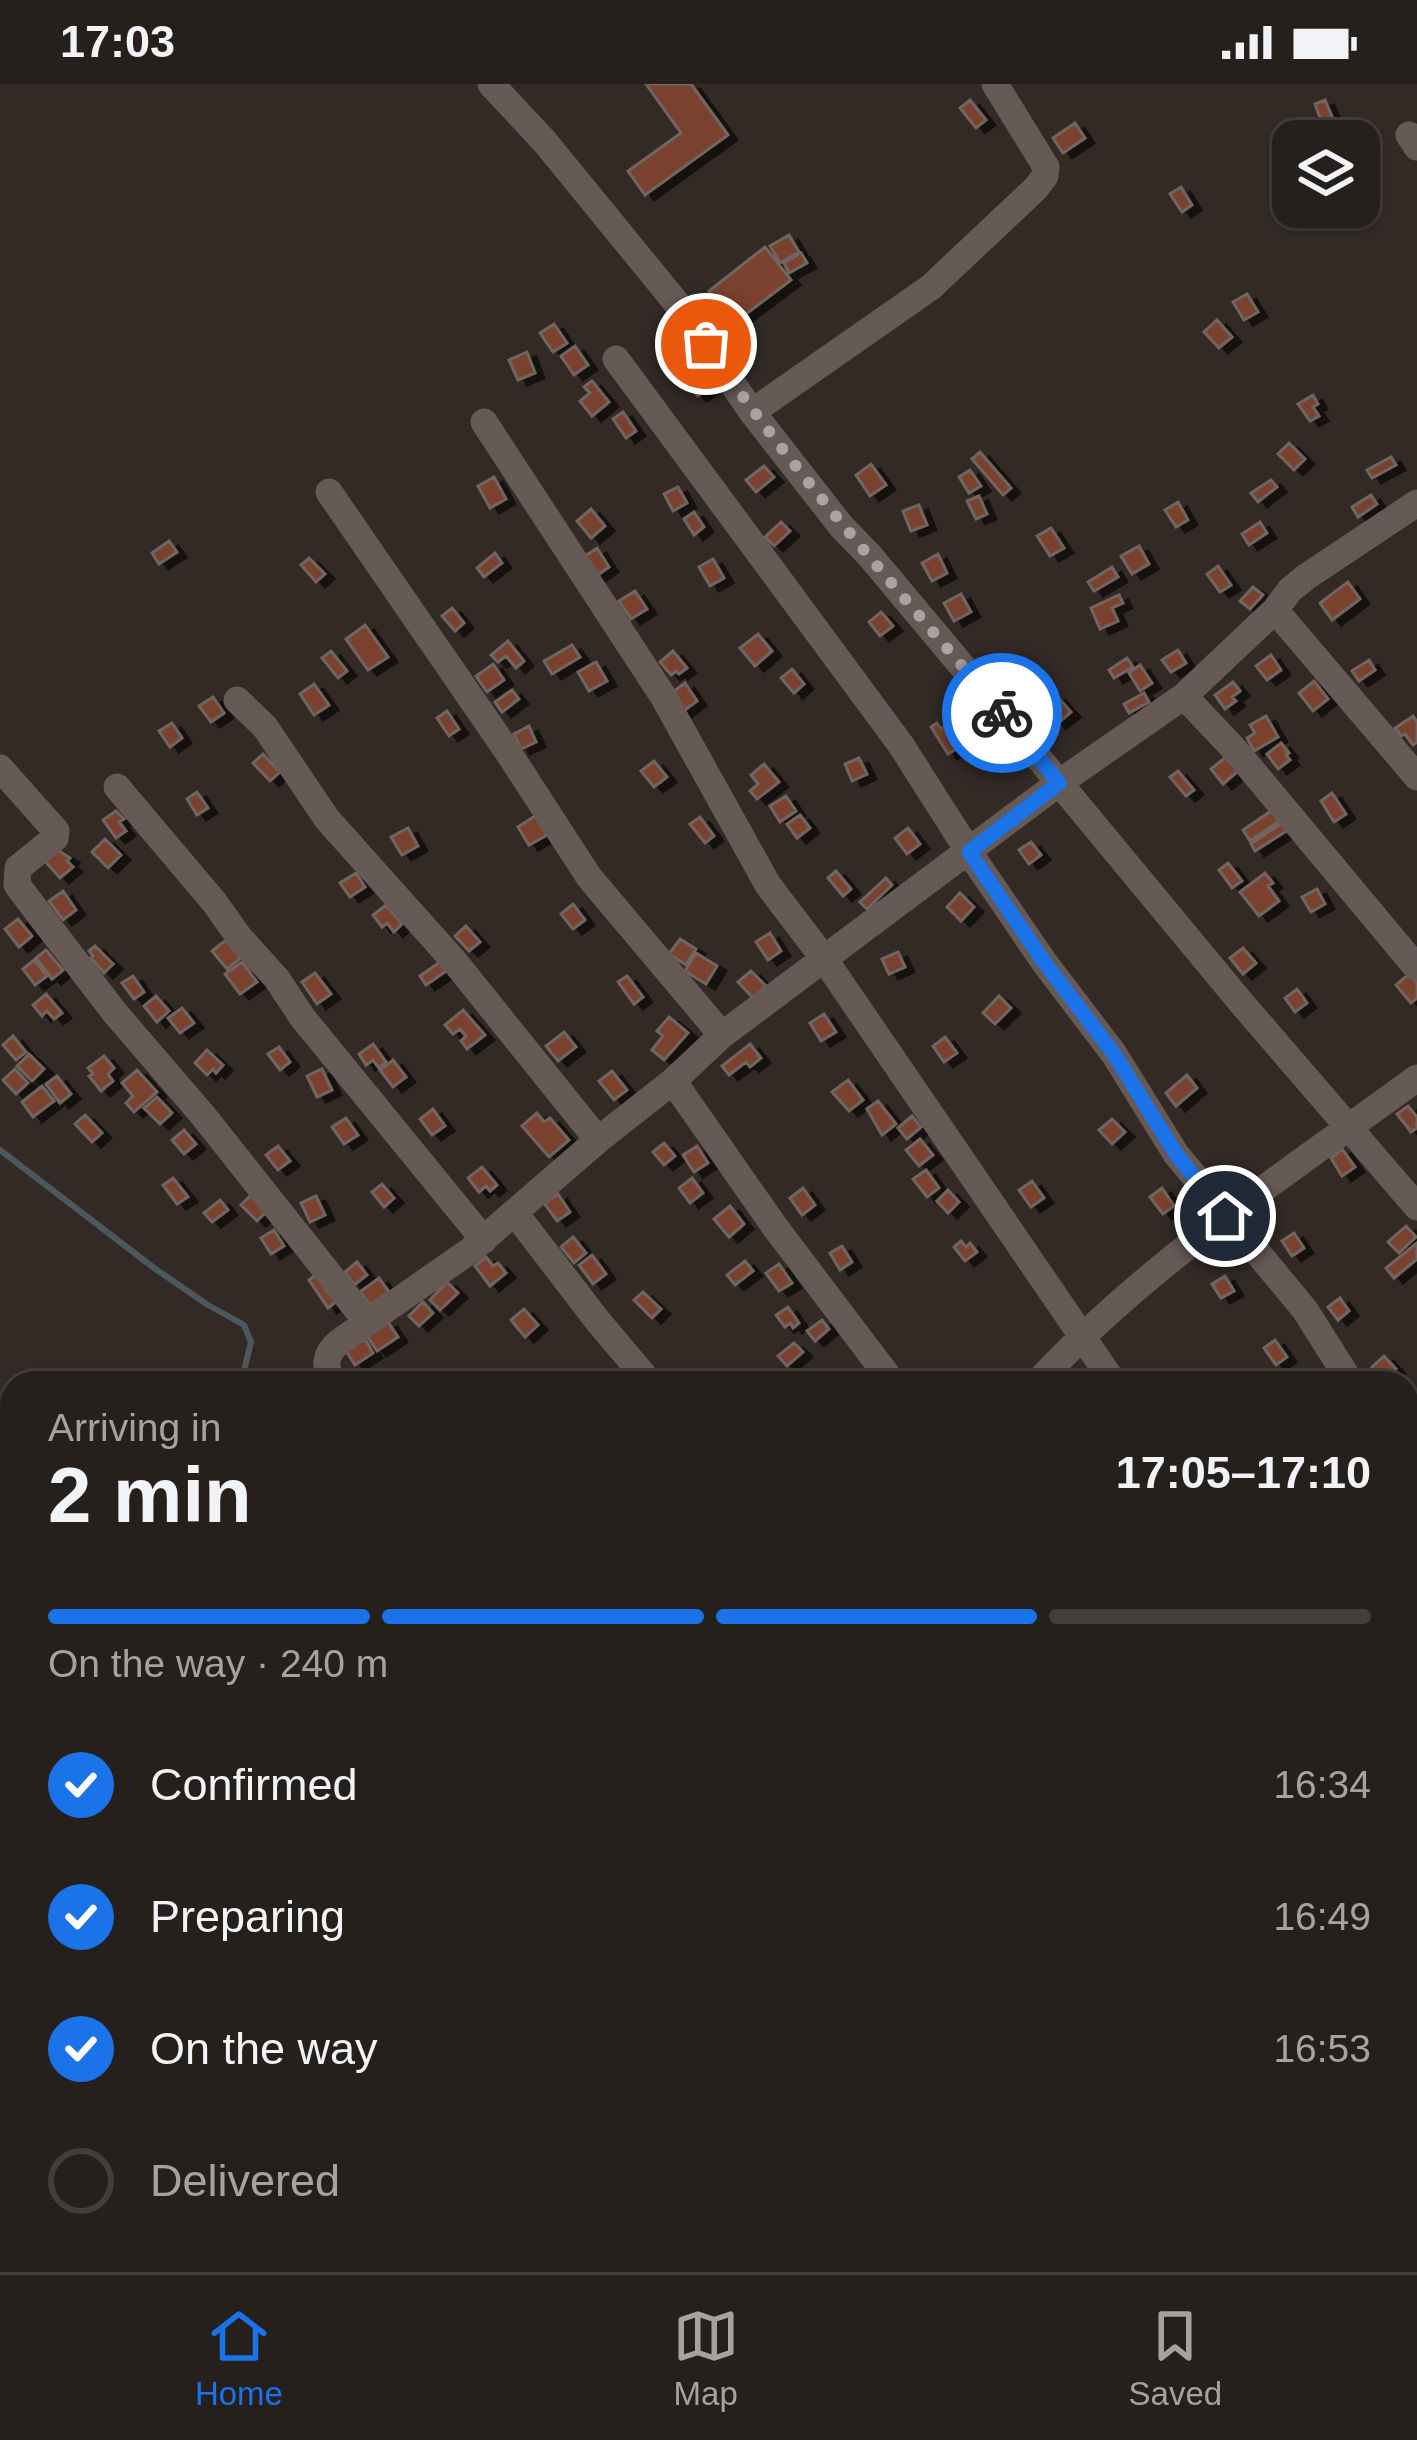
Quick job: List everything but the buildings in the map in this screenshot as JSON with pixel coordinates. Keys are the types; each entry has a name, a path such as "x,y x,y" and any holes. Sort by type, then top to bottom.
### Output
{"street":[{"path":"491,84 545,142 683,310 752,412 841,526 1417,1207"},
{"path":"752,412 932,287 1045,176 1046,167 995,84"},
{"path":"616,359 902,746 1044,962 1114,1054 1176,1154 1305,1310 1343,1371"},
{"path":"484,422 663,696 768,885 825,960 1104,1371"},
{"path":"329,492 589,877 722,1035"},
{"path":"329,1371 329,1351 484,1240 722,1035 1059,783 1184,696 1290,590 1417,503"},
{"path":"1275,610 1417,777"},
{"path":"1184,696 1235,750 1417,968"},
{"path":"237,700 265,727 327,819 454,961 598,1140"},
{"path":"0,768 56,831 55,838 18,868 17,885 115,1013 368,1322"},
{"path":"117,787 278,979 302,1018 484,1240"},
{"path":"1048,1371 1083,1334 1225,1216 1417,1078"},
{"path":"673,1081 884,1371"},
{"path":"515,1213 640,1371"}],"waterway":[{"path":"0,1150 154,1268 244,1325 251,1342 244,1371"}],"way so far":[{"path":"706,344 841,526 1002,713"}],"route":[{"path":"1002,713 1059,783 969,852 1114,1054 1176,1154 1225,1216"}]}
